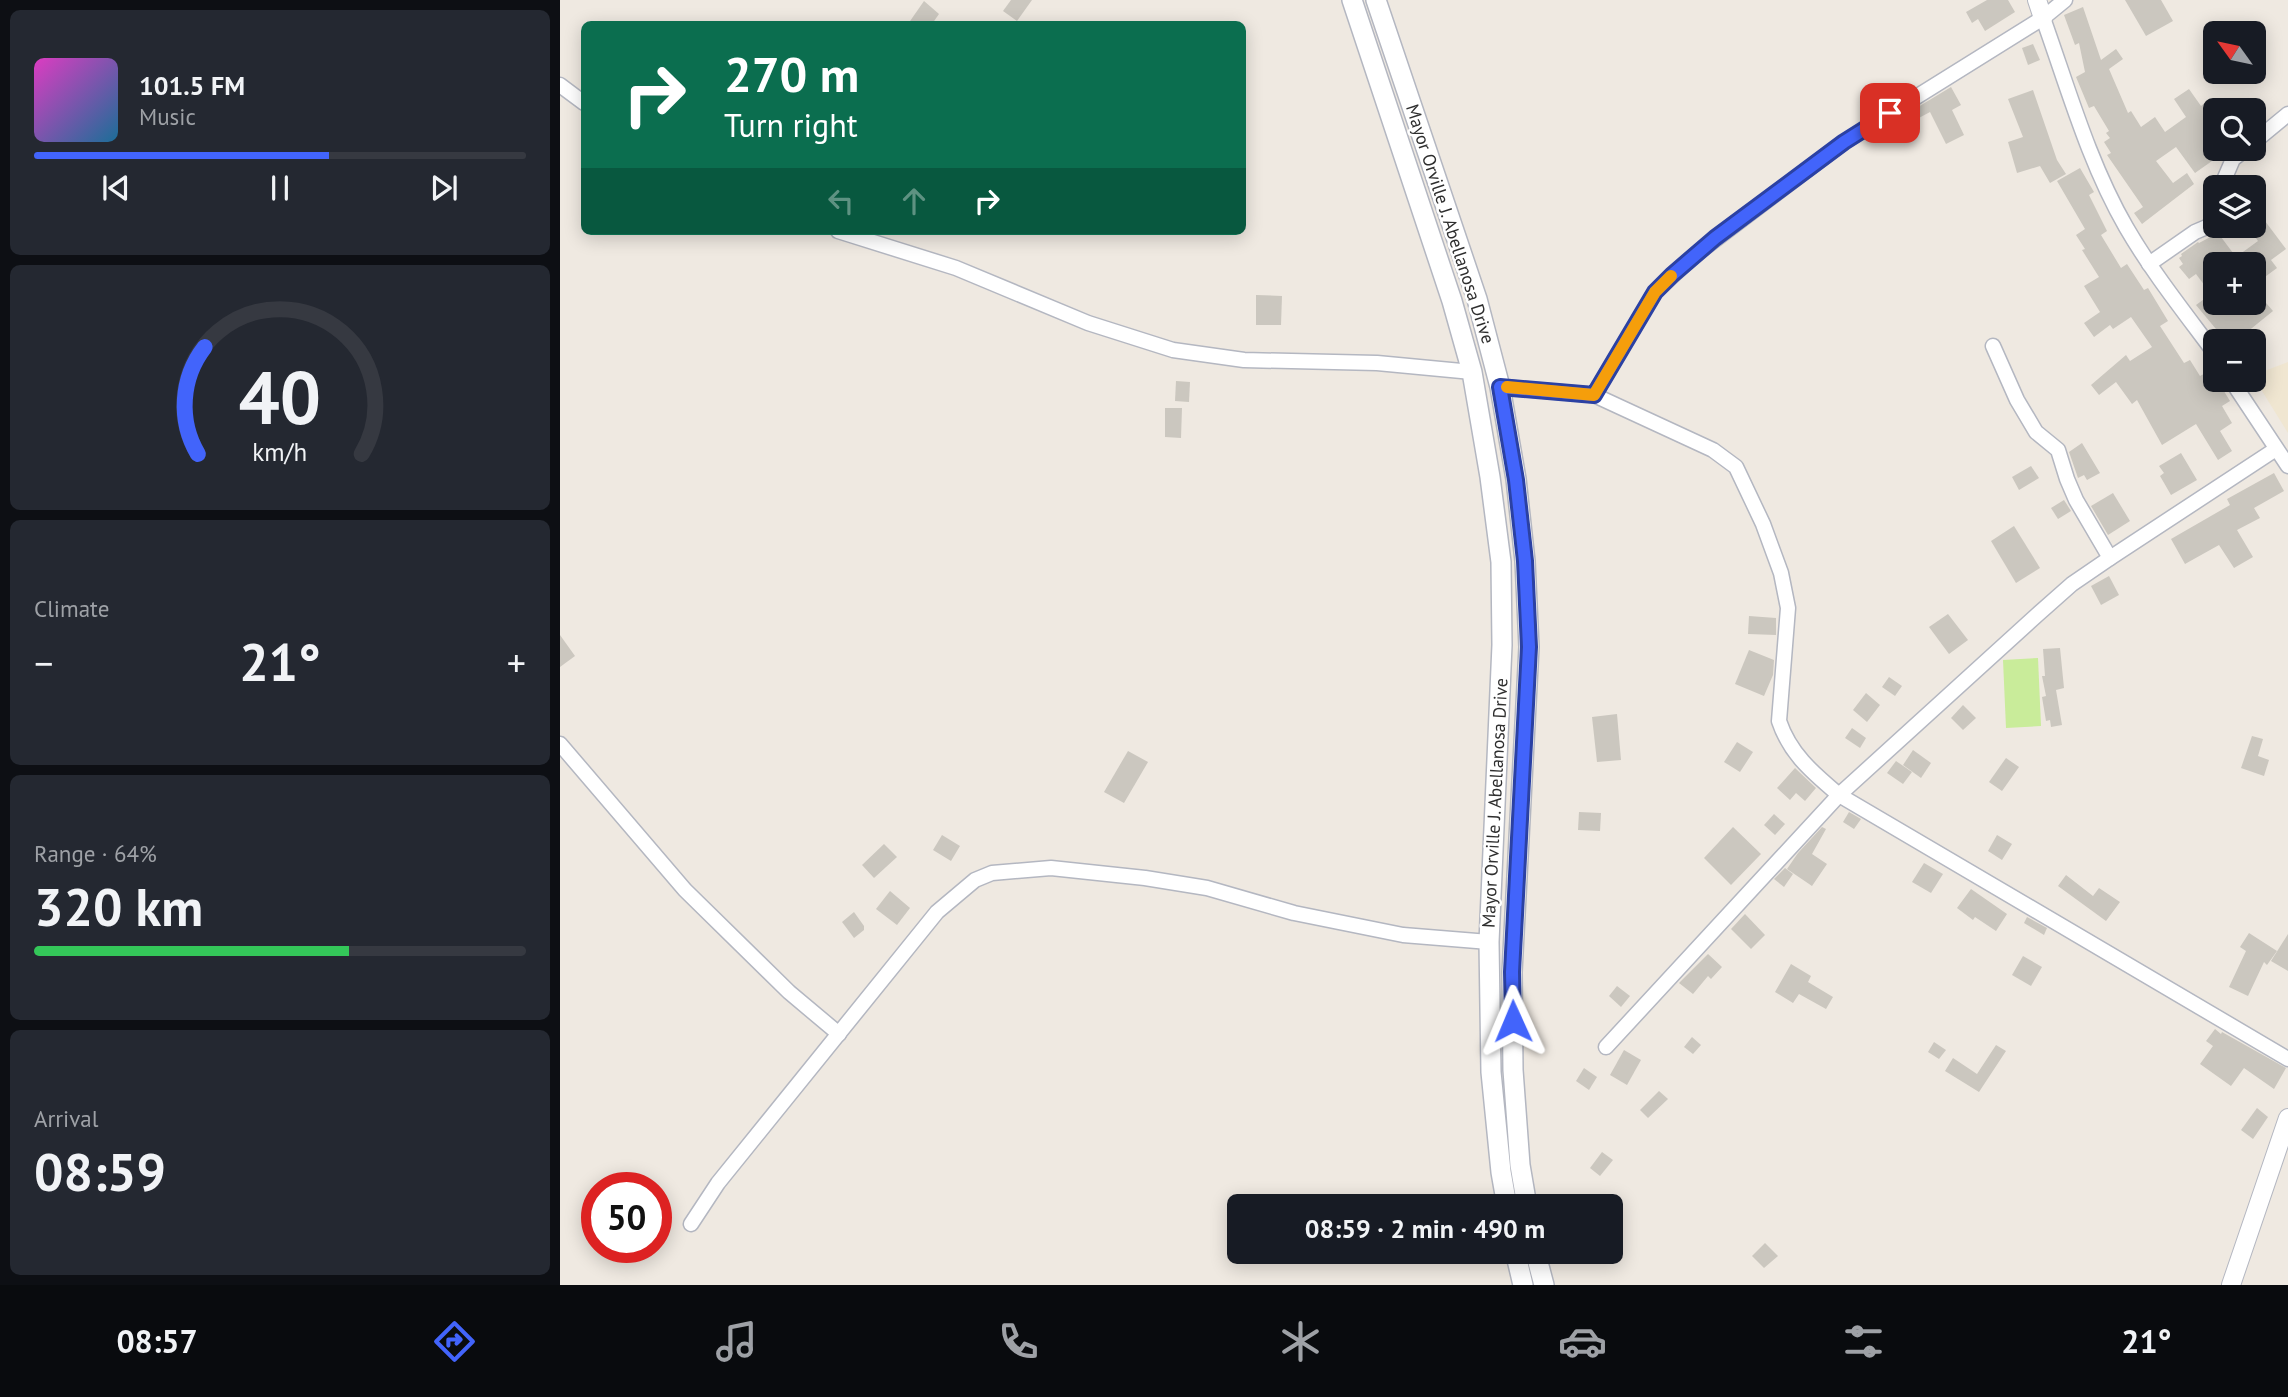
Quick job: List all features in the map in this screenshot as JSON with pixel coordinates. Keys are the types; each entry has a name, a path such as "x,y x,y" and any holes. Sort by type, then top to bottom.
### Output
{"main road":[{"name":"Mayor Orville J. Abellanosa Drive","path":"1352,0 1452,301 1472,372 1501,562 1503,645 1489,942 1491,1072 1505,1194"},
{"name":"Mayor Orville J. Abellanosa Drive","path":"1376,0 1477,299 1500,387 1518,493 1525,561 1529,647 1512,972 1513,1070 1520,1165 1525,1194"},
{"path":"1412,181 1434,174"},
{"path":"1503,645 1529,647"},
{"path":"1518,1264 1523,1285"},
{"path":"1538,1264 1544,1285"}],"street":[{"path":"2037,0 2097,168 2125,226 2203,337"},
{"path":"1594,395 1655,292 1695,255 1844,142 2043,18 2064,0"},
{"path":"560,85 581,101"},
{"path":"2266,132 2288,114"},
{"path":"2150,264 2203,229"},
{"path":"851,235 956,268 1088,323 1173,350 1244,360 1377,363 1472,372"},
{"path":"1993,346 2017,400 2036,432 2058,450 2076,500 2110,558"},
{"path":"1500,387 1594,395 1704,445 1727,459 1736,467 1781,573 1788,608 1779,721 1783,735 1802,763 1839,795 2288,1059"},
{"path":"2239,392 2288,466"},
{"path":"1606,1047 1839,795 2063,591 2276,449"},
{"path":"560,744 685,890 789,992 839,1034"},
{"path":"691,1224 718,1183 936,912 956,893 975,880 992,873 1024,868 1083,870 1145,878 1207,888 1294,913 1403,935 1489,942"},
{"path":"2231,1285 2288,1118"}],"shaded area":[{"path":"2288,362 2288,433 2263,392 2266,392 2266,370"}],"green space":[{"path":"2038,658 2041,726 2006,728 2003,660"}],"building":[{"path":"1011,0 1032,0 1017,21 1003,11"},
{"path":"1987,0 2008,0 2015,12 1985,31 1978,19 1972,23 1966,12"},
{"path":"2125,0 2161,0 2173,21 2146,36"},
{"path":"924,1 939,14 934,21 910,21"},
{"path":"2083,7 2101,60 2116,49 2123,59 2109,69 2128,113 2131,111 2141,127 2155,117 2165,132 2186,117 2174,99 2189,89 2201,106 2203,104 2203,161 2212,161 2195,173 2176,147 2156,161 2173,183 2187,173 2194,184 2142,224 2134,213 2143,207 2107,155 2111,153 2104,142 2110,138 2106,133 2109,131 2094,106 2089,108 2076,77 2085,72 2079,43 2075,45 2064,15"},
{"path":"2033,44 2040,60 2028,65 2022,48"},
{"path":"1951,87 1961,105 1952,110 1964,135 1946,144 1930,112 1917,119 1913,110"},
{"path":"2033,90 2057,160 2066,174 2050,183 2040,166 2017,173 2008,142 2023,137 2008,99"},
{"path":"2080,168 2094,192 2089,195 2107,231 2101,235 2121,268 2127,264 2144,290 2148,288 2168,321 2160,326 2184,363 2190,360 2200,376 2203,374 2203,392 2224,392 2230,401 2222,406 2232,423 2220,431 2232,451 2218,460 2196,424 2162,445 2137,400 2132,404 2116,382 2099,395 2091,385 2126,355 2130,361 2152,347 2131,317 2113,329 2110,325 2094,337 2084,323 2100,312 2084,286 2099,277 2076,235 2085,229 2057,181"},
{"path":"2266,222 2286,249 2271,260 2277,268 2266,276 2266,252 2243,252 2258,241 2256,238 2266,238"},
{"path":"2208,238 2222,238 2232,252 2203,252 2203,283 2196,274 2189,279 2179,267 2183,264 2179,258 2181,254 2198,242"},
{"path":"1256,295 1282,296 1281,325 1256,325"},
{"path":"2203,300 2203,313 2196,305"},
{"path":"2266,303 2273,311 2251,329 2216,329 2204,315 2266,315"},
{"path":"1176,381 1190,382 1189,402 1175,401"},
{"path":"1165,408 1182,408 1181,438 1165,437"},
{"path":"2082,443 2100,473 2087,480 2084,475 2078,478 2069,452"},
{"path":"2181,453 2197,480 2171,495 2160,476 2164,473 2159,466"},
{"path":"2031,466 2039,478 2019,490 2012,477"},
{"path":"2274,473 2284,491 2254,508 2260,518 2237,530 2253,557 2234,568 2219,545 2185,564 2171,539 2230,505 2227,499"},
{"path":"2113,493 2130,521 2108,535 2091,506"},
{"path":"2064,500 2071,511 2058,519 2051,508"},
{"path":"2014,526 2040,568 2016,583 1991,541"},
{"path":"2109,576 2119,595 2101,605 2091,586"},
{"path":"1948,614 1968,640 1949,654 1929,627"},
{"path":"1749,616 1776,618 1776,635 1748,634"},
{"path":"560,635 575,656 560,667"},
{"path":"2060,648 2064,688 2056,690 2062,725 2051,727 2050,720 2046,721 2042,697 2046,696 2042,676 2045,676 2043,649"},
{"path":"1749,650 1774,660 1773,675 1764,696 1735,684"},
{"path":"1889,677 1902,686 1895,696 1882,687"},
{"path":"1866,693 1880,705 1867,722 1853,710"},
{"path":"1963,705 1976,718 1963,730 1951,718"},
{"path":"1617,714 1621,760 1597,762 1592,717"},
{"path":"1852,728 1866,738 1860,748 1845,738"},
{"path":"2252,736 2263,739 2258,756 2269,760 2264,776 2241,768"},
{"path":"1737,742 1753,752 1740,772 1724,762"},
{"path":"1913,750 1931,763 1921,778 1903,765"},
{"path":"1128,751 1148,762 1124,803 1104,792"},
{"path":"2006,758 2019,767 2002,791 1989,782"},
{"path":"1896,761 1912,772 1903,784 1887,773"},
{"path":"1795,768 1816,788 1805,801 1796,793 1790,800 1777,788"},
{"path":"1579,812 1601,813 1600,831 1578,830"},
{"path":"1849,812 1861,819 1854,829 1843,822"},
{"path":"1774,814 1785,824 1775,835 1764,825"},
{"path":"1733,827 1761,854 1731,885 1704,858"},
{"path":"1822,827 1826,829 1812,854 1827,864 1812,886 1787,869"},
{"path":"942,835 960,846 951,861 933,850"},
{"path":"1997,835 2012,844 2002,860 1988,851"},
{"path":"884,844 897,857 874,878 862,865"},
{"path":"1924,863 1943,874 1931,893 1912,882"},
{"path":"1785,868 1793,874 1784,887 1774,879"},
{"path":"2066,875 2093,896 2099,888 2120,902 2106,921 2058,886"},
{"path":"1971,889 2007,914 1996,931 1975,917 1973,920 1957,908"},
{"path":"890,891 910,908 897,925 876,909"},
{"path":"854,912 864,930 854,938 842,922"},
{"path":"1745,914 1765,935 1751,949 1731,929"},
{"path":"2027,917 2047,928 2044,935 2024,923"},
{"path":"2249,933 2277,951 2267,965 2264,962 2248,996 2229,987 2246,951 2240,947"},
{"path":"2288,934 2288,971 2271,961"},
{"path":"1708,954 1722,967 1711,979 1708,976 1693,994 1679,983"},
{"path":"2023,956 2042,967 2031,986 2012,975"},
{"path":"1791,964 1811,976 1808,982 1833,997 1826,1009 1799,994 1793,1003 1775,992"},
{"path":"1617,986 1630,996 1621,1007 1609,996"},
{"path":"2215,1029 2286,1068 2274,1089 2244,1068 2231,1086 2200,1064 2213,1046 2206,1041"},
{"path":"1692,1037 1701,1045 1693,1054 1684,1047"},
{"path":"1934,1042 1946,1050 1939,1059 1928,1052"},
{"path":"1996,1045 2006,1051 1979,1092 1945,1071 1953,1058 1977,1074"},
{"path":"1624,1050 1641,1060 1627,1085 1610,1075"},
{"path":"1584,1068 1597,1077 1589,1090 1576,1081"},
{"path":"1659,1091 1668,1099 1648,1118 1640,1110"},
{"path":"2257,1108 2268,1117 2253,1139 2241,1130"},
{"path":"1602,1152 1613,1160 1600,1176 1590,1168"},
{"path":"1765,1243 1778,1256 1764,1268 1752,1256"}],"slow traffic":[{"path":"1507,387 1594,395 1655,292 1671,276"}],"route":[{"path":"1513,1021 1512,972 1529,647 1525,561 1516,480 1500,387 1594,395 1655,292 1672,275 1715,238 1844,142 1890,113"}]}
